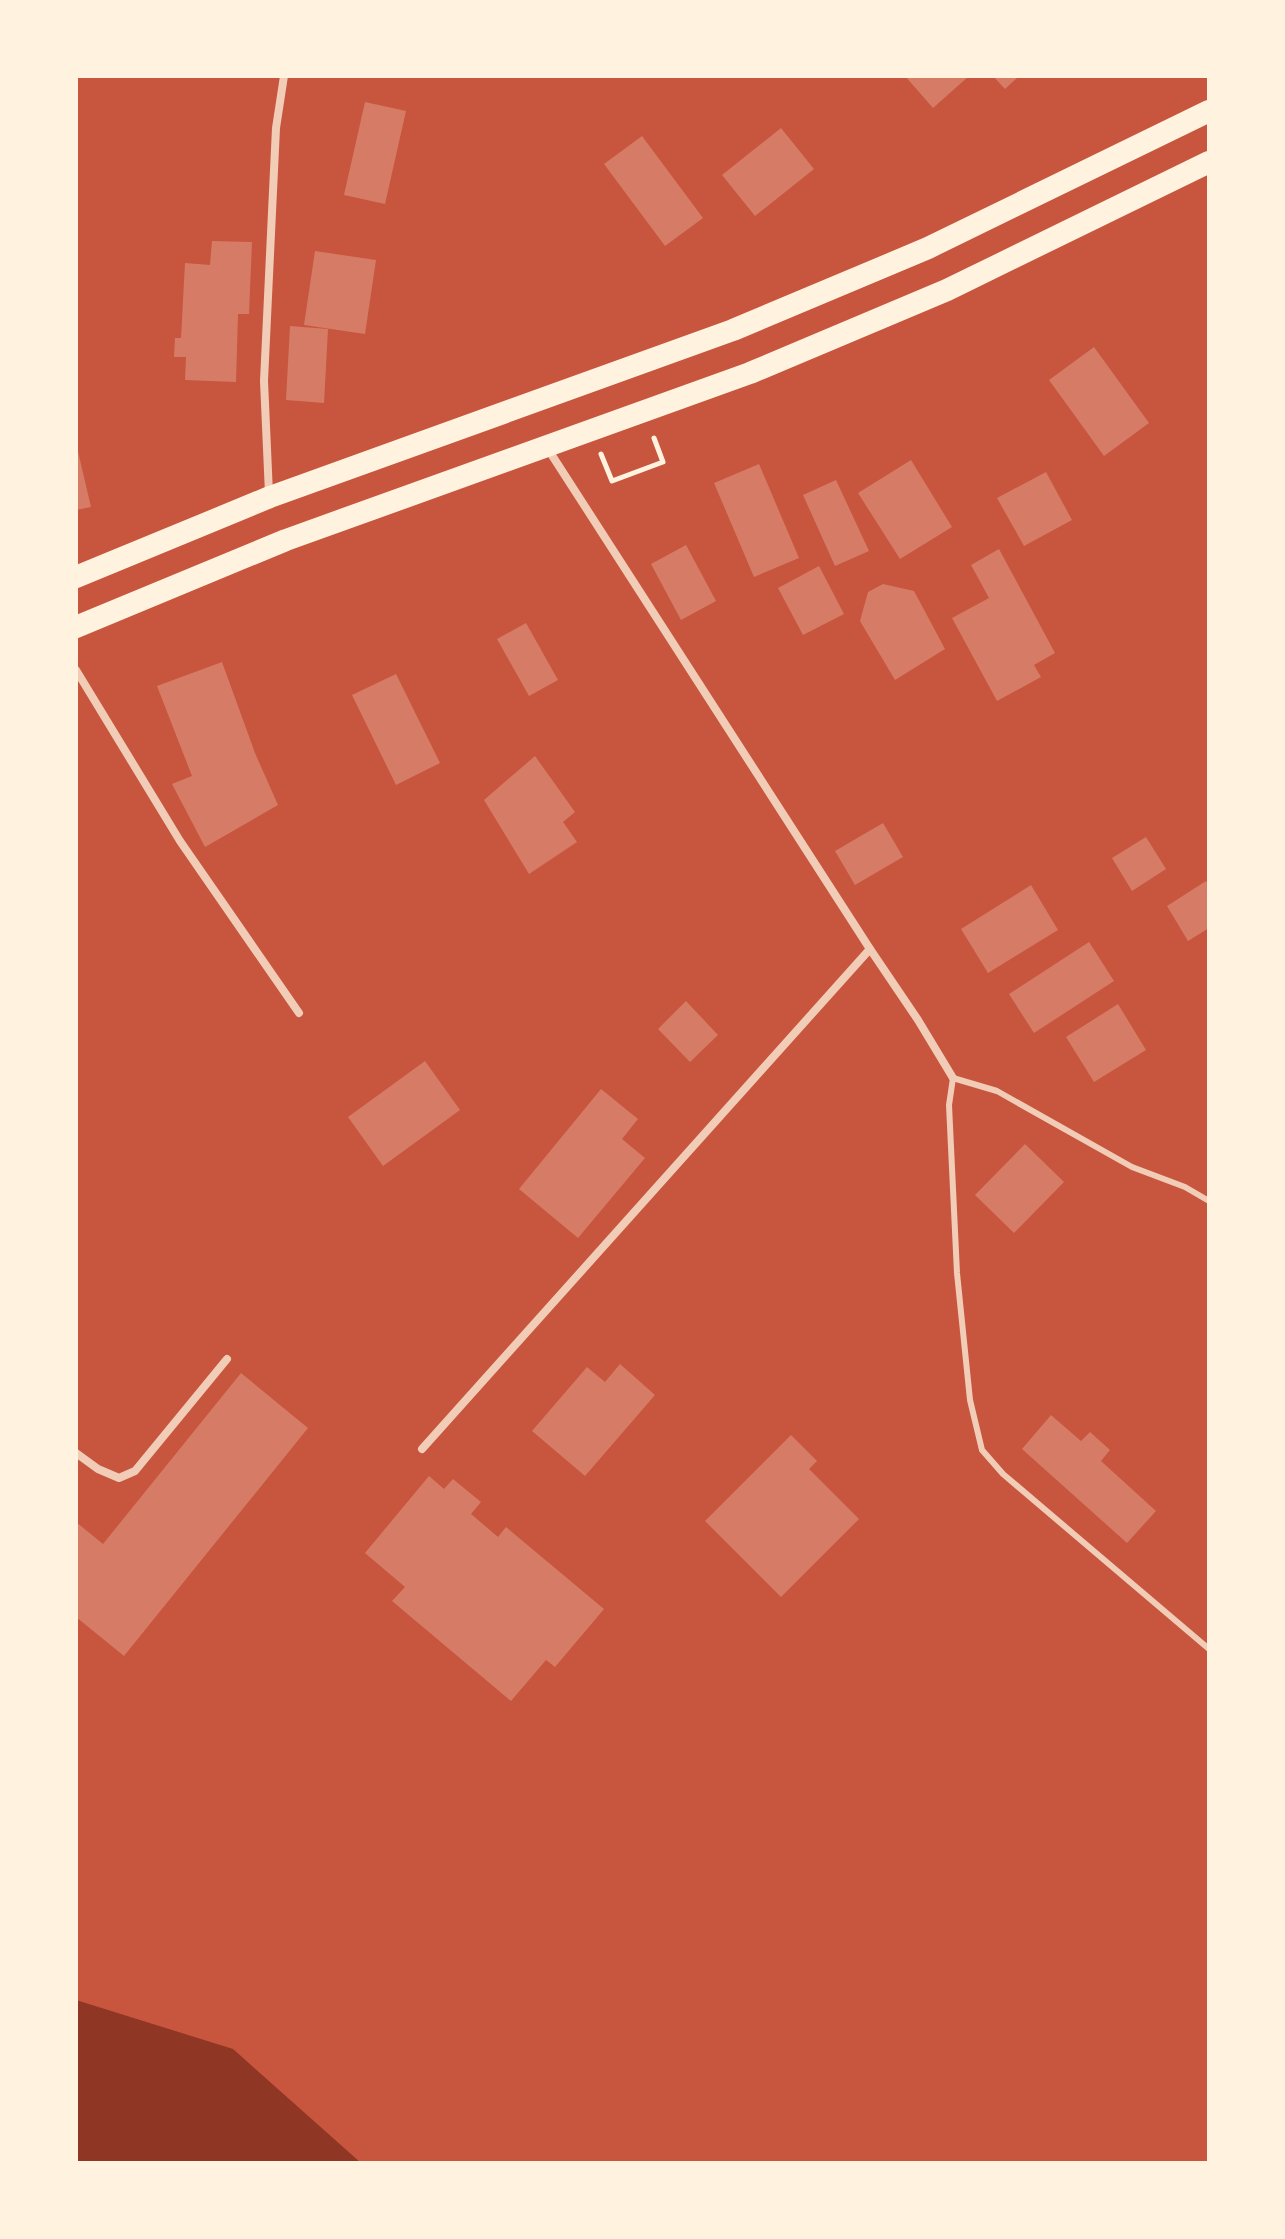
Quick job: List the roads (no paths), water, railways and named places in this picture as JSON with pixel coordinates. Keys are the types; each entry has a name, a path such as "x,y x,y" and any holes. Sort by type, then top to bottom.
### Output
{"highway":[{"path":"76,577 270,497 733,330 928,248 1209,111"},
{"path":"76,627 286,540 750,373 947,290 1209,162"}],"street":[{"path":"270,497 264,381 276,128 284,76"},
{"path":"546,446 953,1078"},
{"path":"76,670 180,841 299,1013"},
{"path":"422,1449 870,949"},
{"path":"76,1453 98,1469 119,1478 135,1471 227,1359"}],"lane":[{"path":"1209,1201 1185,1187 1132,1167 997,1091 953,1078 949,1105 957,1273 970,1400 982,1450 1003,1474 1209,1649"}]}
